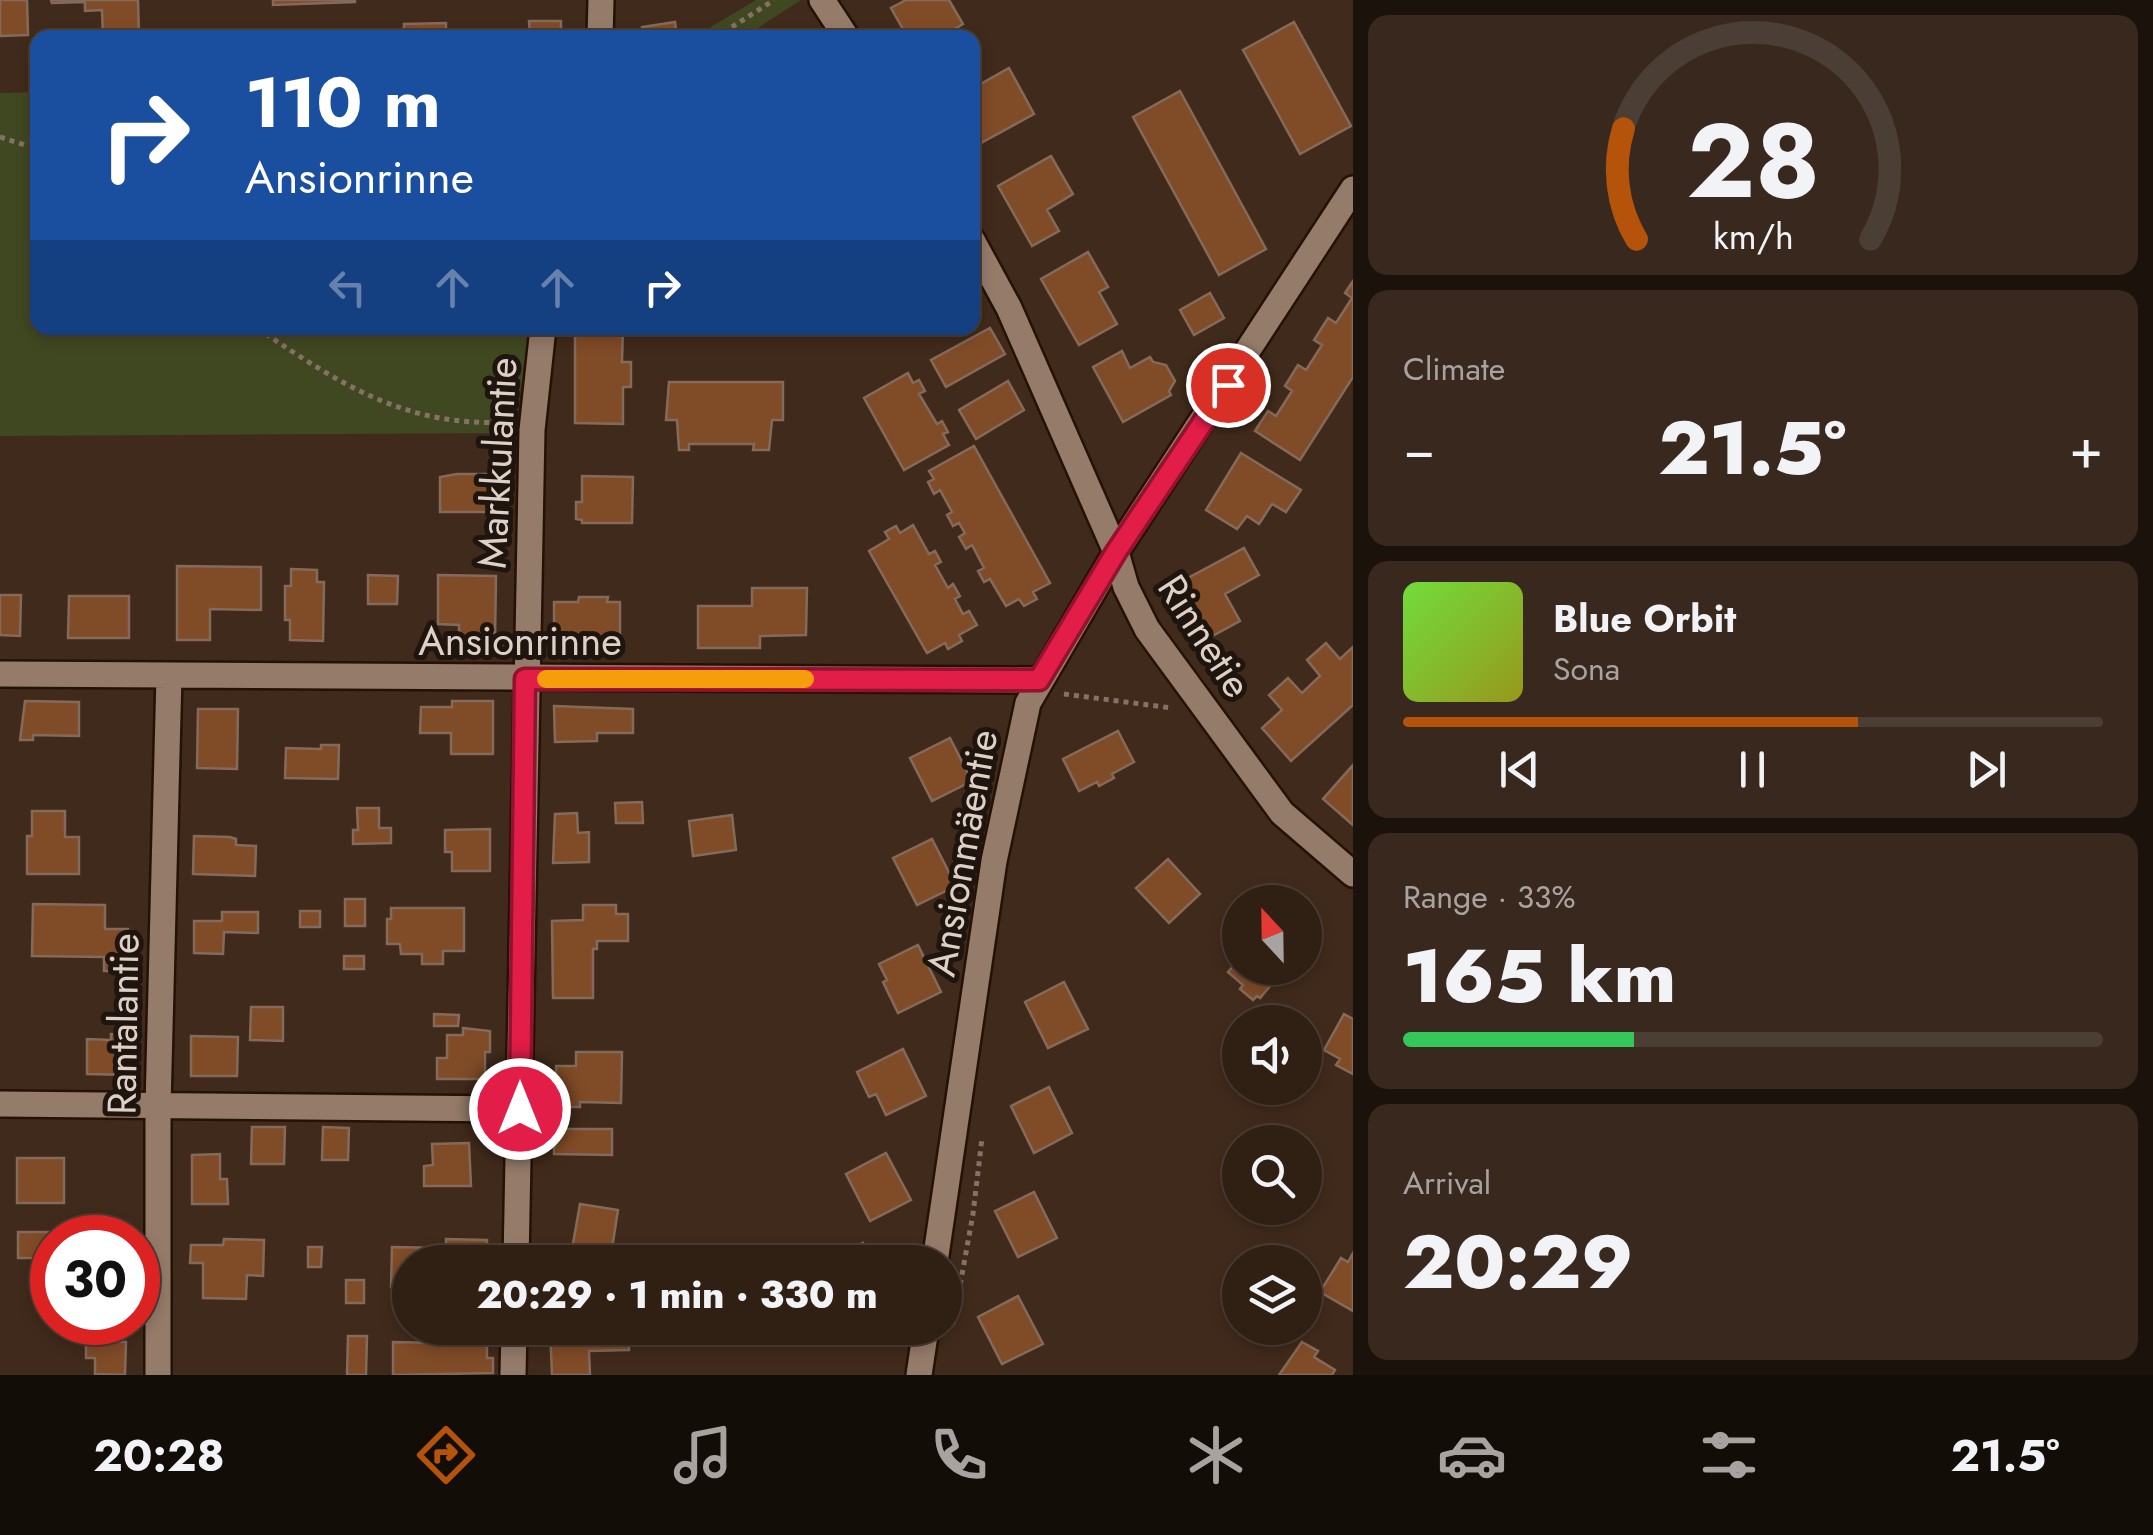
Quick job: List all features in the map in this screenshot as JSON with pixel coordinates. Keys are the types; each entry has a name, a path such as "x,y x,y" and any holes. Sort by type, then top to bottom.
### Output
{"street":[{"path":"600,30 601,0"},
{"path":"822,0 842,30"},
{"name":"Ansionmäentie","path":"938,1245 994,861 1028,703 1048,686 1116,552 1353,189"},
{"name":"Rinnetie","path":"980,255 1009,308 1116,552 1126,588 1147,629 1282,813 1353,874"},
{"name":"Markkulantie","path":"516,1245 525,679 533,420 542,335"},
{"name":"Ansionrinne","path":"0,674 1048,686"},
{"name":"Rantalantie","path":"158,1375 158,1106 169,676"},
{"path":"0,1104 520,1109"},
{"path":"513,1375 514,1345"},
{"path":"918,1375 923,1345"}],"path":[{"path":"727,30 774,0"},
{"path":"0,137 30,146"},
{"path":"268,335 329,376 402,410 470,424 533,420"},
{"path":"1048,686 1161,708 1205,708"},
{"path":"962,1274 982,1137"}],"green space":[{"path":"756,0 801,0 755,30 706,30"},
{"path":"30,92 30,335 529,335 514,433 0,436 0,93"}],"building":[{"path":"0,0 27,0 28,35 0,36"},
{"path":"51,0 138,0 139,30 103,30 102,10 85,11 85,2"},
{"path":"273,0 355,0 355,2 273,5"},
{"path":"906,0 949,0 963,24 953,30 903,30 891,8"},
{"path":"529,21 561,21 561,30 530,30"},
{"path":"675,22 676,30 642,30"},
{"path":"1294,22 1351,126 1300,154 1243,50"},
{"path":"446,23 446,30 404,30 404,24"},
{"path":"1009,68 1034,114 980,144 980,84"},
{"path":"1180,91 1266,249 1219,275 1133,117"},
{"path":"1051,156 1073,194 1047,210 1059,231 1032,246 998,186"},
{"path":"1088,252 1108,287 1099,292 1117,324 1079,345 1041,279"},
{"path":"1353,281 1353,377 1300,460 1255,431 1268,411 1276,416 1292,391 1285,386 1298,365 1306,370 1322,345 1314,340 1328,318 1336,323 1352,298 1345,293"},
{"path":"1210,293 1224,318 1194,335 1180,310"},
{"path":"990,328 1005,354 946,387 931,360"},
{"path":"575,335 623,335 622,362 631,362 631,387 623,387 623,424 575,423"},
{"path":"1122,351 1130,368 1150,357 1153,362 1166,365 1175,381 1169,391 1171,395 1123,422 1093,367"},
{"path":"908,373 913,383 919,380 925,391 919,394 937,424 942,421 949,445 904,470 864,398"},
{"path":"1008,381 1024,410 976,439 959,410"},
{"path":"669,382 783,382 783,420 772,420 769,450 753,450 754,444 689,444 689,450 679,450 677,420 666,420"},
{"path":"974,446 1050,583 1033,592 1037,599 1024,606 1019,599 1006,606 990,579 984,582 978,571 984,568 972,545 966,549 959,537 965,533 959,523 953,526 947,515 952,512 940,490 934,494 928,482 934,479 929,471"},
{"path":"1241,453 1301,490 1286,512 1272,504 1259,524 1247,516 1237,529 1206,510"},
{"path":"497,474 497,512 440,512 440,477"},
{"path":"582,476 633,477 632,523 582,523 576,519 576,502 582,502"},
{"path":"913,525 929,554 935,551 941,562 935,565 948,588 953,584 960,596 955,599 963,614 969,611 977,625 959,635 962,641 948,649 945,643 927,653 869,551 889,539 885,532 896,526 900,533"},
{"path":"1244,548 1259,575 1225,594 1240,621 1203,641 1173,586"},
{"path":"177,566 261,567 261,610 210,609 210,640 177,640"},
{"path":"291,569 317,570 317,582 324,582 323,641 290,640 290,620 285,620 285,586 291,586"},
{"path":"368,575 398,576 397,604 368,604"},
{"path":"438,575 496,576 495,641 459,641 459,625 438,624"},
{"path":"752,588 807,588 806,635 760,636 760,648 698,648 698,606 752,606"},
{"path":"0,595 21,595 20,636 0,635"},
{"path":"69,596 129,596 129,638 68,638"},
{"path":"579,597 608,597 607,602 620,602 620,644 554,644 554,602 578,602"},
{"path":"1326,643 1340,659 1353,647 1353,705 1291,761 1262,728 1282,710 1269,695 1288,678 1302,693 1320,676 1307,660"},
{"path":"25,701 79,702 79,736 33,735 33,740 20,740"},
{"path":"452,701 493,701 493,754 451,754 451,733 420,733 421,707 452,707"},
{"path":"554,706 633,709 633,733 597,733 597,741 555,742"},
{"path":"198,709 238,709 237,769 197,768"},
{"path":"1118,731 1134,762 1099,786 1097,782 1079,791 1063,759"},
{"path":"950,738 972,781 932,801 910,758"},
{"path":"321,745 339,745 338,779 285,778 286,748 321,749"},
{"path":"1353,765 1353,825 1323,799"},
{"path":"642,802 643,823 616,823 615,803"},
{"path":"357,808 379,808 379,828 391,828 391,843 353,844 353,830 358,830"},
{"path":"32,811 65,811 65,837 79,837 79,874 27,874 27,836 32,836"},
{"path":"577,813 578,833 589,832 589,862 553,863 555,814"},
{"path":"732,815 736,850 693,856 689,821"},
{"path":"490,829 490,871 452,871 452,852 445,852 445,830"},
{"path":"194,836 230,837 236,839 236,845 256,846 255,876 193,874"},
{"path":"932,839 956,886 917,905 893,858"},
{"path":"1168,859 1200,894 1169,923 1136,888"},
{"path":"345,899 365,899 365,926 345,926"},
{"path":"33,904 105,905 105,929 128,929 128,971 104,971 104,957 32,956"},
{"path":"583,905 616,905 616,914 628,914 628,941 597,941 597,949 593,949 593,998 553,998 552,921 583,920"},
{"path":"391,908 464,908 464,951 443,951 443,964 422,964 422,954 401,954 400,944 387,944"},
{"path":"300,911 320,911 320,927 300,927"},
{"path":"222,912 258,912 258,933 224,932 223,954 194,953 194,921 222,921"},
{"path":"918,945 941,992 898,1013 879,964"},
{"path":"344,956 364,956 364,969 344,969"},
{"path":"1064,982 1088,1029 1048,1048 1025,1002"},
{"path":"1243,985 1271,985 1253,1000 1240,989"},
{"path":"251,1007 283,1007 283,1041 250,1040"},
{"path":"434,1014 459,1015 458,1026 434,1026"},
{"path":"1344,1014 1353,1019 1353,1074 1336,1065 1340,1059 1324,1050"},
{"path":"463,1028 490,1031 485,1079 437,1079 437,1058 447,1058 447,1035 463,1035"},
{"path":"111,1034 129,1035 128,1075 87,1074 87,1039 111,1040"},
{"path":"191,1036 238,1037 237,1076 191,1076"},
{"path":"903,1049 926,1096 886,1115 876,1094 869,1097 857,1072"},
{"path":"576,1052 622,1052 621,1103 580,1102 580,1107 556,1107 556,1066 576,1066"},
{"path":"1049,1087 1072,1133 1034,1153 1011,1106"},
{"path":"252,1127 285,1127 284,1164 251,1164"},
{"path":"323,1127 349,1128 348,1160 322,1160"},
{"path":"554,1129 612,1129 612,1155 554,1154"},
{"path":"469,1143 471,1186 424,1186 424,1166 433,1165 432,1144"},
{"path":"886,1153 911,1200 870,1221 846,1174"},
{"path":"220,1154 220,1179 227,1179 228,1204 192,1204 192,1155"},
{"path":"17,1158 64,1158 64,1203 17,1203"},
{"path":"1034,1192 1057,1238 1018,1257 995,1211"},
{"path":"580,1204 618,1210 613,1245 573,1245"},
{"path":"18,1232 30,1232 30,1258 18,1258"},
{"path":"224,1239 264,1240 263,1276 247,1275 246,1299 203,1298 203,1263 190,1263 191,1245 223,1245"},
{"path":"446,1239 487,1240 487,1245 446,1245"},
{"path":"308,1247 322,1247 321,1267 308,1267"},
{"path":"1353,1253 1353,1311 1322,1293 1341,1258 1348,1262"},
{"path":"346,1280 364,1280 364,1303 346,1303"},
{"path":"1018,1296 1043,1344 1002,1364 978,1317"},
{"path":"348,1336 367,1336 366,1375 347,1375"},
{"path":"86,1345 126,1345 125,1375 95,1374 95,1358 86,1358"},
{"path":"393,1345 487,1345 487,1358 493,1358 493,1373 393,1375"},
{"path":"551,1345 629,1345 629,1350 589,1351 590,1375 552,1375"},
{"path":"1300,1345 1318,1351 1314,1357 1335,1370 1332,1375 1279,1375"}],"slow traffic":[{"path":"546,679 805,679"}],"route":[{"path":"520,1109 525,679 1039,680 1116,552 1228,385"}]}
